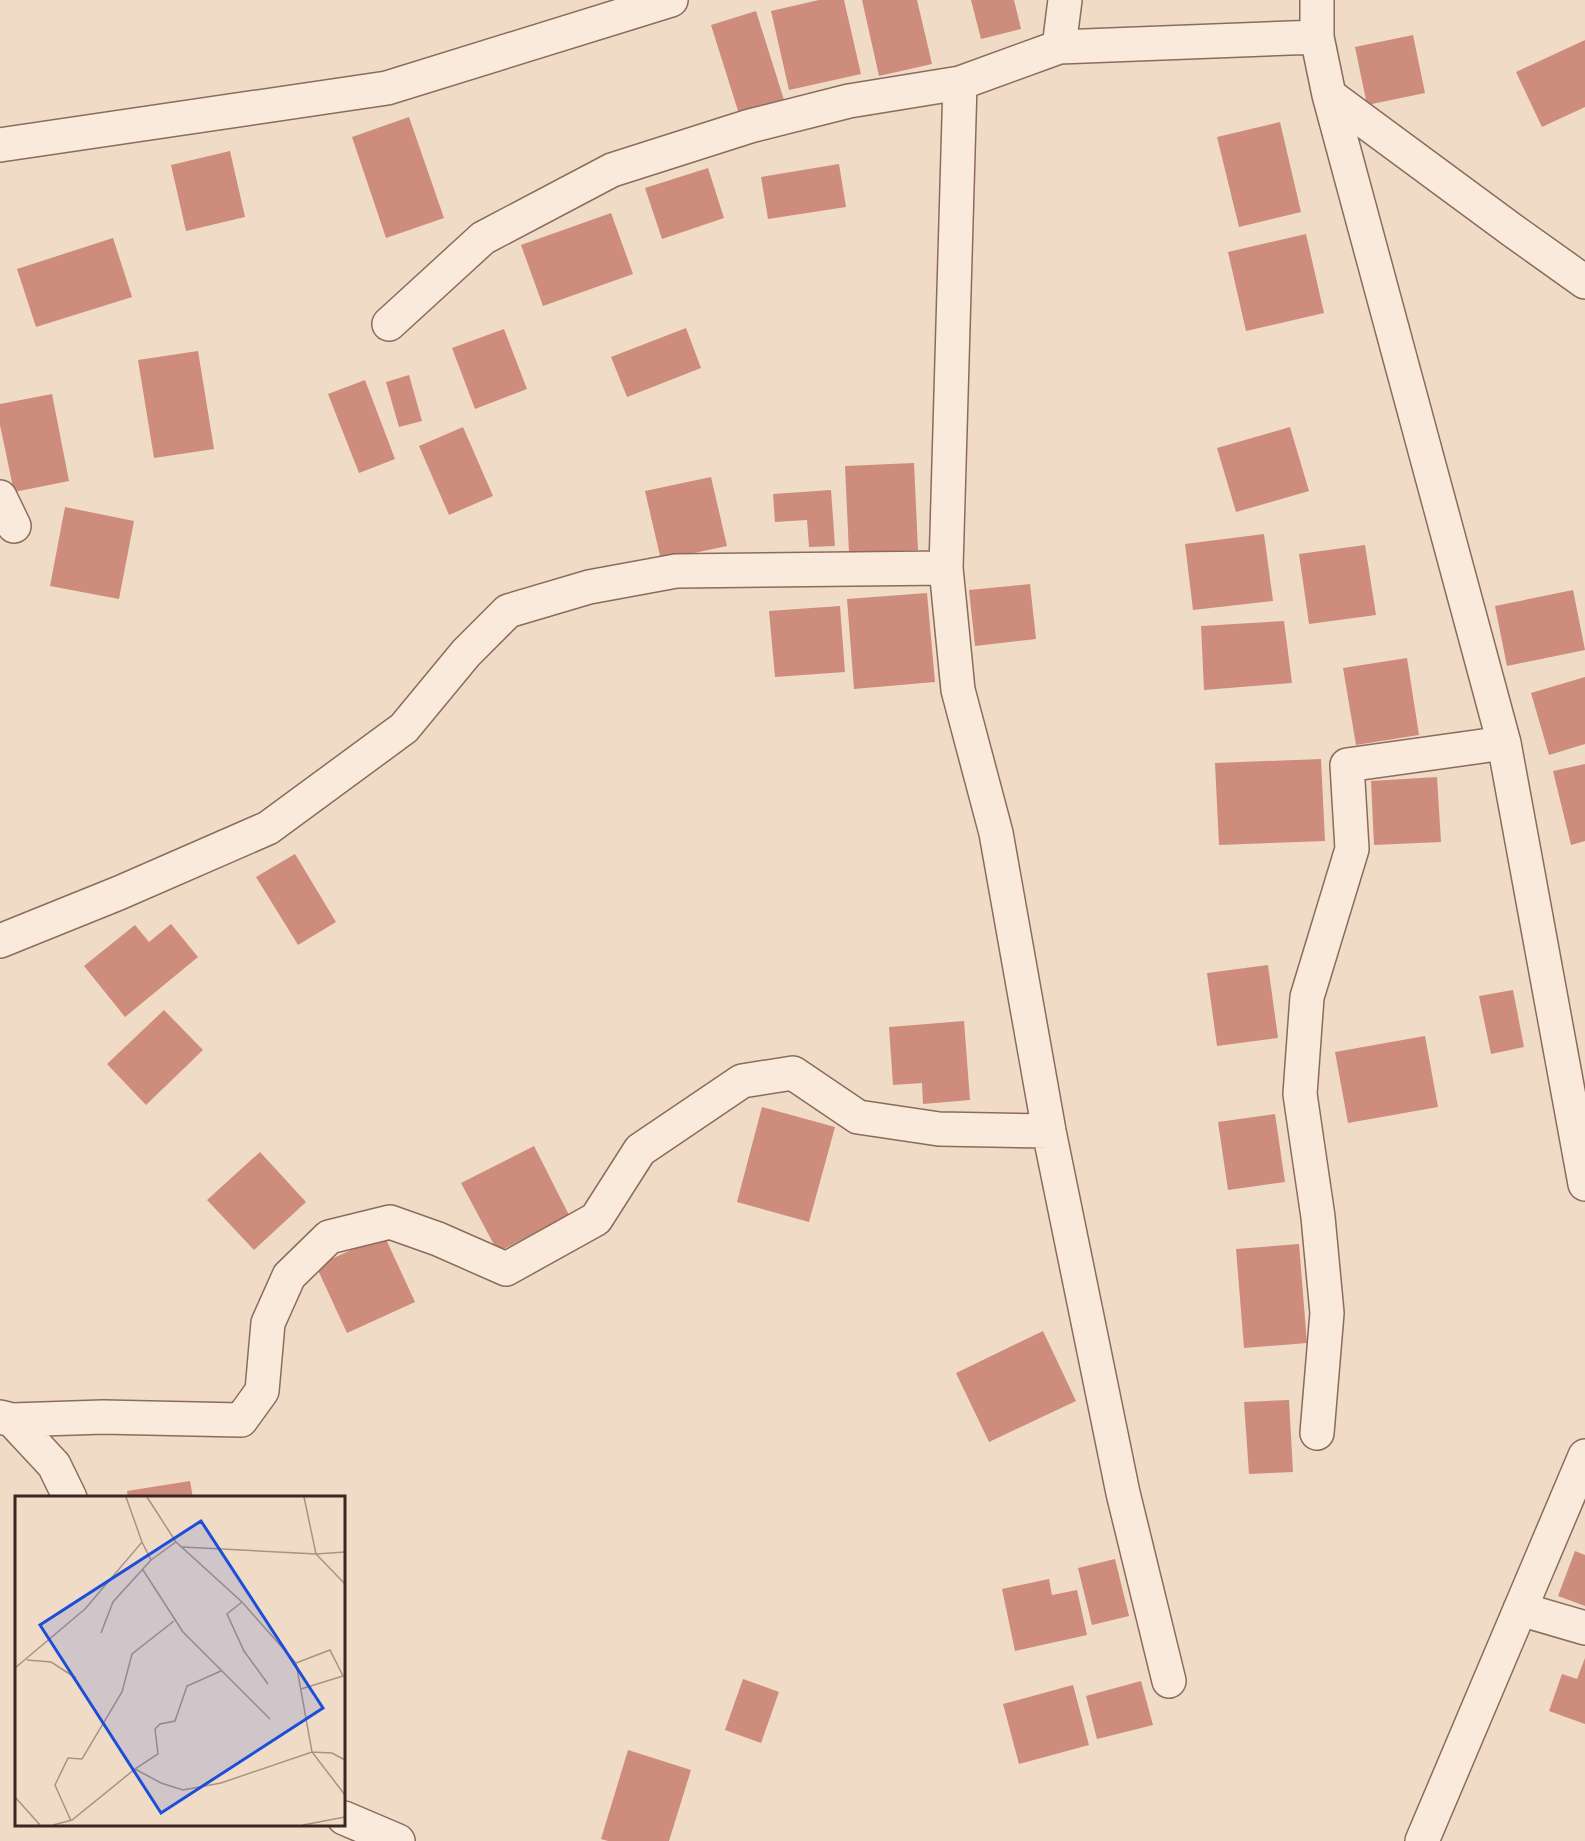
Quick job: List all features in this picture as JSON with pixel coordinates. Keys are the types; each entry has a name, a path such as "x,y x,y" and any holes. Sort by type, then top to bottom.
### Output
{"street":[{"path":"0,145 387,88 671,0"},
{"path":"1059,47 1065,0"},
{"path":"1317,0 1317,37 1329,95 1504,743 1585,1184"},
{"path":"389,324 483,238 612,170 750,126 849,101 960,83 1059,47 1317,37"},
{"path":"960,83 946,568 958,690 996,833 1049,1131 1123,1493 1168,1681"},
{"path":"1329,95 1585,282"},
{"path":"0,496 14,526"},
{"path":"0,941 120,893 268,828 404,728 466,653 508,611 589,587 676,571 946,568"},
{"path":"1317,1433 1327,1313 1318,1217 1300,1094 1307,997 1353,849 1347,765 1504,743"},
{"path":"6,1418 104,1417 241,1420 262,1390 268,1323 290,1276 329,1237 390,1222 438,1239 506,1269 596,1220 640,1150 742,1082 793,1073 858,1117 939,1130 1049,1131"},
{"path":"6,1418 54,1465 70,1496"},
{"path":"1422,1841 1585,1456"},
{"path":"1520,1609 1585,1628"},
{"path":"345,1818 398,1841"}],"building":[{"path":"819,0 844,0 861,74 789,90 771,11"},
{"path":"862,0 917,0 932,64 879,76"},
{"path":"971,0 1014,0 1021,29 981,39"},
{"path":"756,11 784,100 739,114 711,25"},
{"path":"1413,35 1425,93 1367,105 1355,47"},
{"path":"1585,40 1585,107 1542,127 1516,72"},
{"path":"409,117 444,218 386,238 352,137"},
{"path":"1280,122 1301,212 1239,227 1217,137"},
{"path":"230,151 245,217 186,231 171,165"},
{"path":"839,164 846,207 768,219 761,177"},
{"path":"708,168 724,218 662,239 645,188"},
{"path":"611,213 633,274 543,306 521,245"},
{"path":"1306,234 1324,313 1246,331 1228,252"},
{"path":"113,238 132,297 36,327 17,269"},
{"path":"686,328 701,368 627,397 611,357"},
{"path":"504,329 527,389 475,409 452,348"},
{"path":"198,351 214,449 154,458 138,360"},
{"path":"409,375 422,421 399,427 386,382"},
{"path":"365,380 395,459 359,473 328,394"},
{"path":"52,394 69,481 14,492 0,425 0,404"},
{"path":"463,427 493,496 449,515 419,446"},
{"path":"1290,427 1309,491 1236,512 1217,448"},
{"path":"914,463 918,550 849,553 845,466"},
{"path":"711,477 727,546 661,560 645,491"},
{"path":"831,490 835,546 809,547 807,520 775,522 773,494"},
{"path":"65,507 134,521 119,599 50,586"},
{"path":"1264,534 1273,601 1193,610 1185,544"},
{"path":"1365,545 1376,615 1309,624 1299,554"},
{"path":"1030,584 1036,639 975,646 969,590"},
{"path":"1573,590 1585,650 1507,666 1495,606"},
{"path":"927,593 935,682 854,689 847,599"},
{"path":"840,606 845,672 775,677 769,611"},
{"path":"1284,621 1292,683 1204,690 1201,626"},
{"path":"1407,658 1419,735 1356,745 1343,668"},
{"path":"1585,677 1585,744 1549,755 1531,693"},
{"path":"1321,759 1325,841 1219,845 1215,763"},
{"path":"1585,764 1585,841 1571,845 1553,771"},
{"path":"1437,777 1441,842 1374,845 1371,781"},
{"path":"295,854 336,922 298,945 256,877"},
{"path":"171,924 198,957 125,1017 84,966 135,925 149,942"},
{"path":"1268,965 1278,1038 1217,1046 1207,973"},
{"path":"1513,990 1524,1047 1491,1054 1479,996"},
{"path":"164,1010 203,1050 146,1105 107,1064"},
{"path":"964,1021 970,1100 923,1104 922,1083 893,1085 889,1027"},
{"path":"1425,1036 1438,1107 1348,1123 1335,1052"},
{"path":"762,1107 835,1127 809,1222 737,1202"},
{"path":"1275,1114 1285,1182 1228,1190 1218,1122"},
{"path":"534,1146 569,1215 498,1252 461,1183"},
{"path":"260,1152 306,1202 254,1250 207,1200"},
{"path":"384,1235 415,1302 347,1333 316,1266"},
{"path":"1299,1244 1307,1343 1244,1348 1236,1249"},
{"path":"1043,1331 1076,1401 989,1442 956,1373"},
{"path":"1289,1400 1293,1472 1249,1474 1244,1402"},
{"path":"190,1481 193,1496 128,1496 127,1491"},
{"path":"1575,1551 1585,1555 1585,1606 1558,1596"},
{"path":"1115,1559 1129,1616 1092,1625 1078,1568"},
{"path":"1049,1579 1052,1595 1077,1590 1087,1635 1015,1651 1002,1589"},
{"path":"1585,1658 1585,1724 1549,1711 1562,1674 1577,1679"},
{"path":"743,1679 779,1692 761,1743 725,1730"},
{"path":"1141,1681 1153,1725 1097,1739 1086,1696"},
{"path":"1073,1685 1089,1745 1019,1764 1003,1704"},
{"path":"628,1750 691,1770 669,1841 601,1839"}]}
